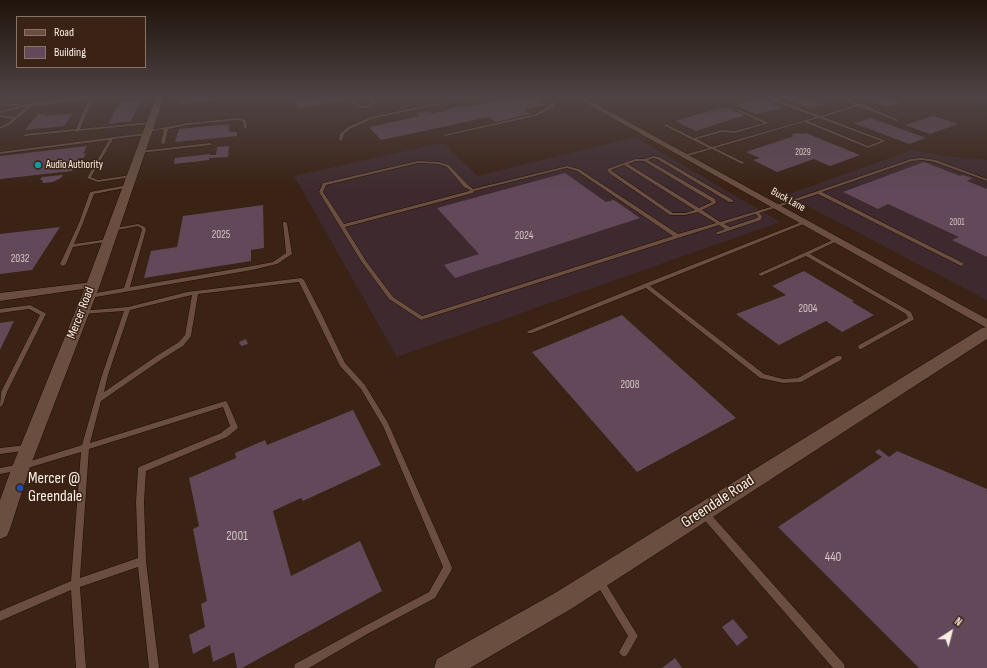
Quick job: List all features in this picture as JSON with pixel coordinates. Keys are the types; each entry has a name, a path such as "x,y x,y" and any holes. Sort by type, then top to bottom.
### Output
{"street":[{"name":"Buck Lane","path":"637,128 987,324"},
{"name":"Mercer Road","path":"0,528 28,448 82,312 148,130"},
{"path":"0,297 90,290"},
{"name":"Greendale Road","path":"446,668 562,601 987,332"}],"lane":[{"path":"25,135 77,131 148,130 164,128"},
{"path":"162,143 166,128"},
{"path":"341,140 342,134 349,128"},
{"path":"445,135 476,128"},
{"path":"671,128 742,163"},
{"path":"693,139 722,131 735,132 749,128"},
{"path":"685,156 780,128"},
{"path":"822,128 868,147 884,141 849,128"},
{"path":"0,153 110,139 148,130"},
{"path":"735,132 746,138"},
{"path":"110,139 90,178 98,181 130,181"},
{"path":"140,152 210,144"},
{"path":"645,160 714,202 699,210 685,214 672,214 610,172 609,169 653,157 658,158 730,200"},
{"path":"472,190 466,186 448,166 418,162 324,184 321,192 364,261 391,298 421,318 677,236 776,207 910,160 922,159 957,169 987,180"},
{"path":"625,164 728,229"},
{"path":"343,226 471,192 472,190 567,167 578,170 677,236"},
{"path":"63,264 81,224 92,193 130,181"},
{"path":"818,192 960,264"},
{"path":"717,233 759,219 760,216 756,213"},
{"path":"530,332 804,222"},
{"path":"90,290 127,289 275,263 289,254 285,223"},
{"path":"112,230 138,225 143,227 144,230 127,289"},
{"path":"71,246 108,240"},
{"path":"761,274 837,240"},
{"path":"807,254 909,313 911,319 861,346"},
{"path":"82,312 128,309 195,294 301,280 342,364 363,387 386,425 448,568 432,595 298,668"},
{"path":"646,285 762,376 783,381 799,380 839,358"},
{"path":"99,399 160,356 181,344 188,336 195,294"},
{"path":"0,311 30,307 42,314 4,392 0,404"},
{"path":"81,668 75,584 84,448 128,309"},
{"path":"0,471 21,467 226,404 234,427 224,435 142,469 140,502 142,561 154,668"},
{"path":"0,451 28,448"},
{"path":"703,512 840,668"},
{"path":"0,616 75,584 142,561"},
{"path":"598,578 633,636 624,652"}],"shaded area":[{"path":"635,137 780,222 397,357 294,176 442,143 478,176"},
{"path":"912,150 944,156 987,160 987,300 786,195"}],"building":[{"path":"26,128 43,128 25,130"},
{"path":"229,128 229,132 237,132 237,136 175,142 179,129"},
{"path":"370,128 437,128 381,140"},
{"path":"690,128 705,128 696,131"},
{"path":"868,128 899,128 926,138 909,144"},
{"path":"914,128 946,128 930,134"},
{"path":"806,133 860,155 830,166 814,159 777,172 753,160 760,158 746,152 794,136 791,135"},
{"name":"Audio Authority","path":"87,146 83,154 86,153 84,158 79,158 72,171 0,179 0,156"},
{"path":"229,146 228,157 209,158 209,160 174,164 175,158 210,154 209,155 216,155 217,147"},
{"path":"924,162 960,176 963,175 972,178 967,181 987,189 987,257 952,240 959,237 888,204 878,209 843,192"},
{"path":"565,173 606,202 614,200 640,218 455,278 444,265 479,254 437,208"},
{"path":"63,175 61,178 53,182 44,183 42,182 43,180 40,180 42,177"},
{"path":"263,205 264,248 251,250 251,261 144,278 151,251 177,247 183,216"},
{"path":"60,227 32,270 0,274 0,234"},
{"path":"804,271 854,301 852,302 874,315 842,332 826,321 779,345 736,314 786,295 772,286"},
{"path":"622,315 736,418 637,472 532,352"},
{"path":"14,321 12,325 0,350 0,323"},
{"path":"246,339 248,344 241,346 239,342"},
{"path":"353,410 381,465 303,501 301,498 273,511 291,576 360,541 382,591 242,668 237,668 234,652 213,662 210,645 193,654 189,635 205,627 201,604 207,601 193,529 199,526 189,478 236,458 235,453 265,440 267,445"},
{"path":"879,449 889,457 897,451 987,489 987,668 919,668 778,527 882,457 875,452"},
{"path":"733,619 748,637 737,646 722,627"},
{"path":"675,658 682,668 662,668"}],"place":[{"name":"Audio Authority","path":"38,165"},
{"name":"Mercer @ Greendale","path":"20,488"}]}
